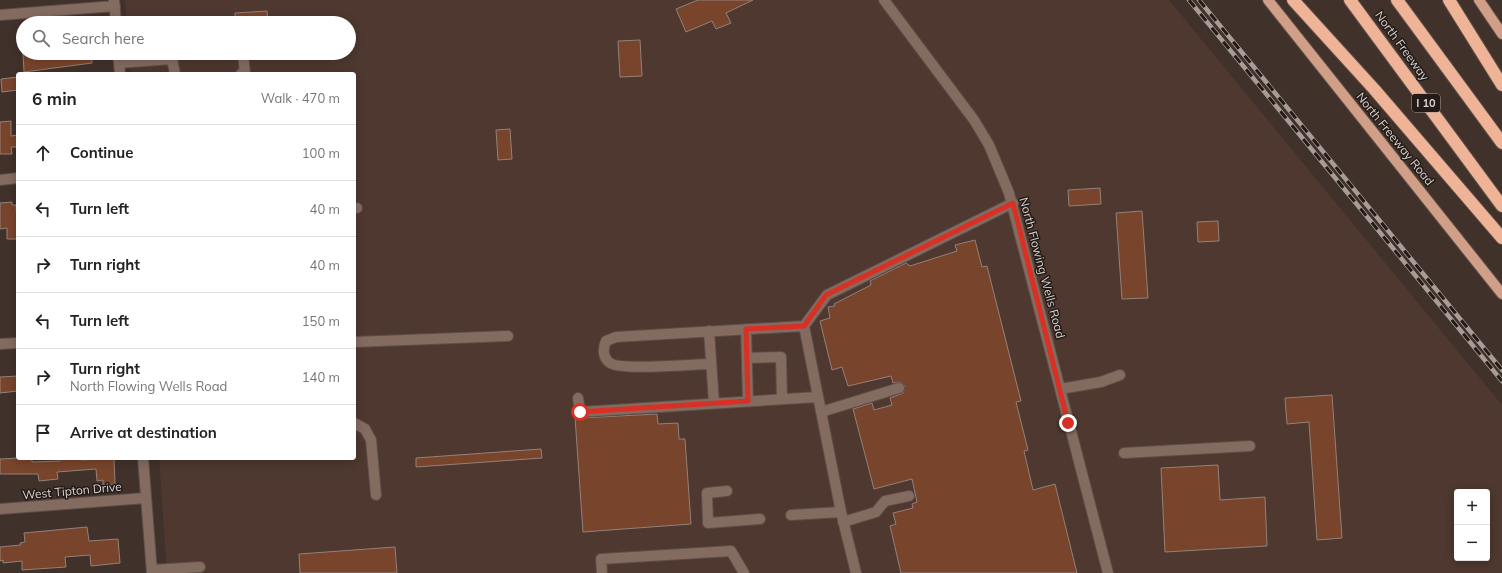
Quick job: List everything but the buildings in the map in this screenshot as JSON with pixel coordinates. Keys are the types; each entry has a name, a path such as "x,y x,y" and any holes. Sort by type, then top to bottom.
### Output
{"highway":[{"path":"1293,0 1374,88 1502,238"},
{"name":"North Freeway","path":"1350,0 1502,206"},
{"name":"North Freeway","path":"1397,0 1502,143"},
{"path":"1449,0 1502,85"}],"main road":[{"name":"North Freeway Road","path":"1268,0 1502,294"},
{"path":"1479,0 1502,34"}],"street":[{"name":"North Flowing Wells Road","path":"884,0 974,120 989,145 1013,203 1105,572"},
{"path":"0,14 115,3 116,16"},
{"path":"118,60 120,72"},
{"path":"175,60 175,72"},
{"path":"244,60 245,72"},
{"path":"0,180 16,178"},
{"path":"856,573 842,517 804,326 826,295 1013,203"},
{"path":"711,364 625,367 610,363 604,356 604,346 606,341 616,337 804,326"},
{"path":"746,329 748,401"},
{"path":"709,331 714,404"},
{"path":"356,342 508,336"},
{"path":"0,344 16,343"},
{"path":"747,358 781,357 782,399"},
{"path":"1060,389 1101,382 1120,374"},
{"path":"821,412 899,388"},
{"path":"578,398 580,412 818,397"},
{"path":"356,424 365,429 371,440 376,495"},
{"path":"1124,453 1250,446"},
{"path":"144,460 152,572 200,567"},
{"path":"728,491 706,493 708,523 760,519"},
{"path":"790,515 842,517 876,512 885,501 909,496"},
{"name":"West Tipton Drive","path":"0,509 146,498"},
{"path":"602,573 601,559 731,551 744,573"}],"shaded area":[{"path":"125,0 1169,0 1502,405 1502,573 167,573 159,460 356,460 356,72 131,72 130,60 356,60 356,16 126,16"}],"railway":[{"path":"1189,0 1502,381"},
{"path":"1199,0 1502,370"}],"route":[{"path":"580,412 748,401 746,329 804,326 813,311 826,295 1013,203 1068,423"}]}
